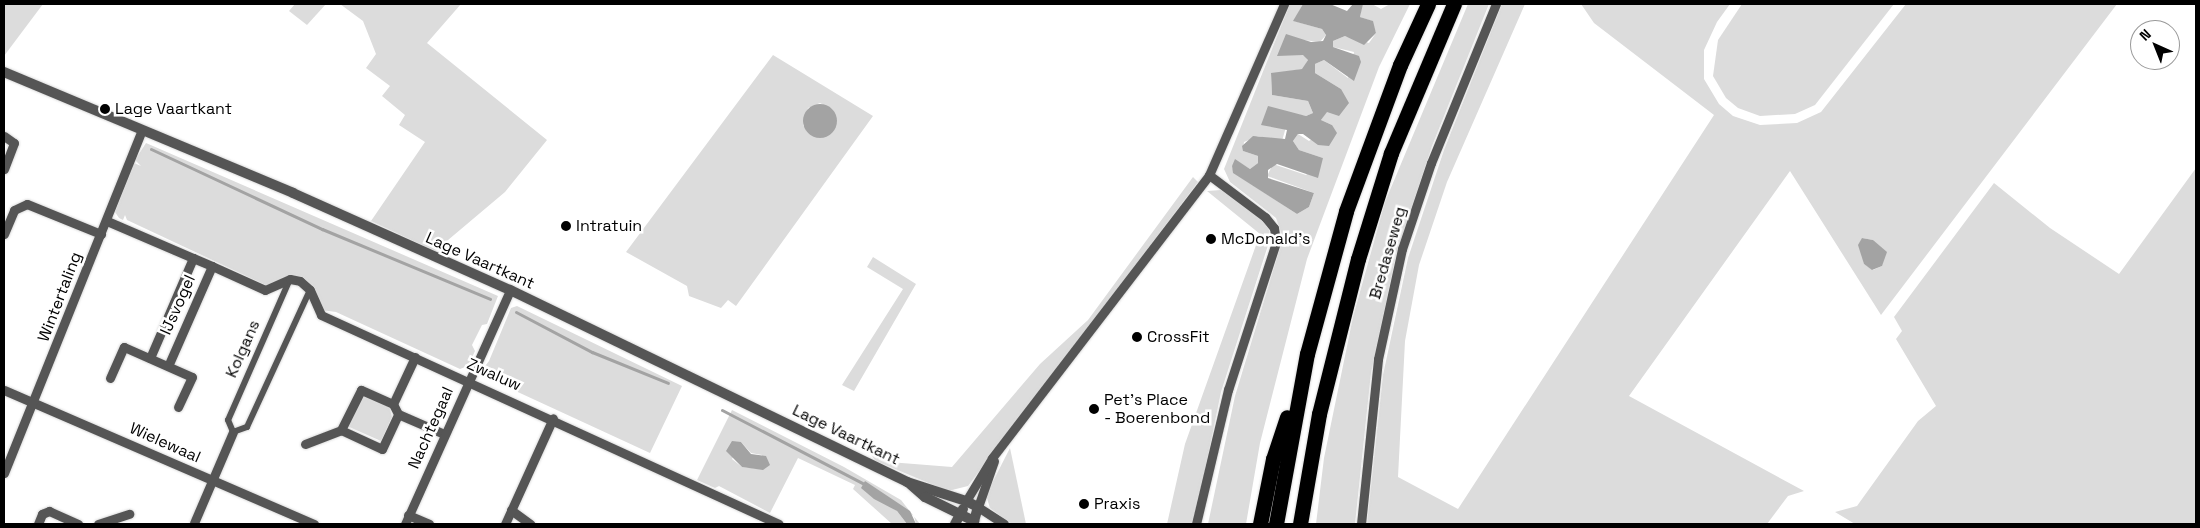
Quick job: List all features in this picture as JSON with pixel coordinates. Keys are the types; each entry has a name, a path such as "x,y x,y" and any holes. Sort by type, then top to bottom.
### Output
{"highway":[{"path":"1260,524 1273,459 1307,354 1346,211 1400,65 1428,4"},
{"path":"1300,524 1319,414 1358,259 1391,153 1454,4"},
{"path":"1276,524 1307,354"}],"street":[{"path":"956,524 981,472 1209,175 1284,4"},
{"name":"Bredaseweg","path":"1361,524 1378,360 1402,249 1430,162 1496,4"},
{"name":"Lage Vaartkant","path":"4,72 510,290 907,482 966,501 978,507"},
{"name":"Wintertaling","path":"4,473 36,402 142,130"},
{"path":"4,136 14,143 4,169"},
{"path":"1196,524 1226,399 1276,242 1274,228 1264,217 1209,175"},
{"path":"5,228 14,210 27,204 101,234"},
{"path":"107,221 194,258"},
{"name":"IJsvogel","path":"150,358 194,258 212,266 168,366"},
{"path":"212,266 265,290 290,279 300,281 310,290 247,427 232,432"},
{"name":"Kolgans","path":"192,524 213,480 232,432 228,420 290,279"},
{"name":"Zwaluw","path":"310,290 321,315 554,418 778,524"},
{"name":"Nachtegaal","path":"406,520 510,290"},
{"path":"110,378 124,347 150,358 192,377 178,407"},
{"path":"393,404 415,357"},
{"name":"Wielewaal","path":"4,390 36,402 314,524"},
{"path":"305,444 341,430 361,390 393,404 398,414 444,434"},
{"path":"341,430 382,449 398,414"},
{"path":"505,524 554,418"},
{"path":"976,523 978,507 1001,448"},
{"name":"Lage Vaartkant","path":"907,482 925,497 976,523"},
{"path":"978,507 1004,524"},
{"path":"511,510 530,524"},
{"path":"38,524 42,514 49,511 78,524"},
{"path":"98,524 129,514"},
{"path":"406,520 429,524"}],"shaded area":[{"path":"4,4 43,4 4,56"},
{"path":"295,4 326,4 307,25 289,11"},
{"path":"340,4 461,4 427,43 547,140 505,192 435,251 371,221 425,142 399,125 405,115 382,96 390,86 366,68 376,54 363,21"},
{"path":"1290,4 1303,4 1294,21 1322,29 1326,35 1320,42 1303,40 1304,55 1308,60 1303,69 1271,74 1272,95 1308,101 1313,113 1306,116 1290,113 1282,141 1258,136 1244,142 1243,151 1258,156 1258,163 1250,169 1237,161 1232,166 1234,173 1297,214 1309,207 1314,193 1267,176 1273,164 1306,175 1323,158 1299,150 1293,141 1298,134 1309,141 1332,125 1321,120 1341,89 1315,73 1315,64 1324,60 1348,78 1354,52 1333,47 1333,41 1345,36 1369,43 1376,33 1372,21 1360,17 1362,5 1372,4 1381,9 1390,4 1410,4 1379,67 1307,259 1260,443 1246,524 1208,524 1235,396 1283,238 1276,218 1230,182 1224,169"},
{"path":"1303,4 1330,4 1347,11 1353,4 1363,4 1360,17 1373,21 1376,33 1364,45 1345,36 1333,41 1333,47 1359,56 1361,62 1354,81 1324,60 1315,64 1315,73 1341,89 1349,103 1339,116 1327,112 1321,120 1332,125 1337,133 1329,146 1318,145 1303,134 1298,134 1293,141 1299,150 1323,158 1318,178 1277,164 1268,170 1268,178 1314,193 1309,207 1297,214 1233,173 1232,166 1235,159 1250,169 1258,163 1258,156 1243,151 1242,146 1253,136 1285,139 1287,130 1261,125 1268,106 1306,116 1313,113 1308,101 1272,95 1271,73 1302,69 1308,60 1303,55 1277,56 1286,34 1311,42 1323,41 1326,35 1322,29 1293,21"},
{"path":"1468,4 1489,4 1432,146 1396,255 1371,373 1355,524 1316,524 1324,458 1353,317 1385,202"},
{"path":"1502,4 1525,4 1447,182 1419,265 1405,341 1398,477 1458,509 1714,115 1594,23 1581,4 1730,4 1717,22 1704,50 1704,79 1719,104 1733,116 1760,125 1797,123 1821,112 1906,4 2117,4 1881,315 1790,171 1629,396 1804,491 1788,496 1767,524 1367,524 1383,375 1408,258 1444,150","holes":["1862,238 1873,240 1882,266 1873,270 1864,264"]},
{"path":"1742,4 1894,4 1815,105 1795,114 1760,116 1738,108 1726,98 1713,76 1718,40"},
{"path":"773,55 873,116 736,306 728,300 721,308 689,296 687,286 626,252","holes":["820,103 832,109 837,121 832,133 820,138 808,133 803,125 808,108"]},
{"path":"820,104 827,105 832,109 836,114 836,128 832,133 827,137 820,138 813,137 808,133 804,128 803,121 804,114 808,109 813,105"},
{"path":"146,143 498,296 487,324 482,325 472,345 475,351 468,366 460,369 336,312 321,310 302,278 270,287 127,220 125,215 123,220 119,218 115,212 134,163 141,166 135,160"},
{"path":"2196,168 2196,524 1855,524 1835,512 1857,506 1918,421 1936,406 1896,339 1902,331 1894,317 1994,183 2050,228 2119,274"},
{"path":"1193,177 1198,182 968,486 948,491 876,461 871,455 889,462 952,467 1040,364 1088,320"},
{"path":"1221,190 1260,217 1269,230 1270,239 1221,392 1194,524 1167,524 1185,444 1260,234 1207,191"},
{"path":"1862,238 1873,240 1887,252 1882,266 1872,270 1864,264 1858,245"},
{"path":"873,257 916,284 854,391 842,385 903,289 867,267"},
{"path":"517,306 682,386 650,453 479,374 489,361 511,308"},
{"path":"361,393 389,405 392,417 381,441 347,426"},
{"path":"732,410 844,467 901,500 913,516 862,488 897,511 907,524 892,524 853,489 855,485 798,458 770,513 719,486 715,488 697,480","holes":["741,442 751,453 762,455 761,469 742,467 732,459"]},
{"path":"732,441 741,442 751,454 766,456 770,465 763,470 742,467 726,451"},
{"path":"1010,448 1026,524 1011,524 990,508 986,495"},
{"path":"865,481 910,511 916,524 907,524 897,511 874,499 861,488"}],"waterway":[{"path":"151,149 322,229 490,299"},
{"path":"516,312 592,352 668,383"},
{"path":"722,410 864,484"}],"place":[{"name":"Lage Vaartkant","path":"105,109"},
{"name":"Intratuin","path":"566,226"},
{"name":"McDonald's","path":"1211,239"},
{"name":"CrossFit","path":"1137,337"},
{"name":"Pet's Place - Boerenbond","path":"1094,409"},
{"name":"Praxis","path":"1084,504"}]}
